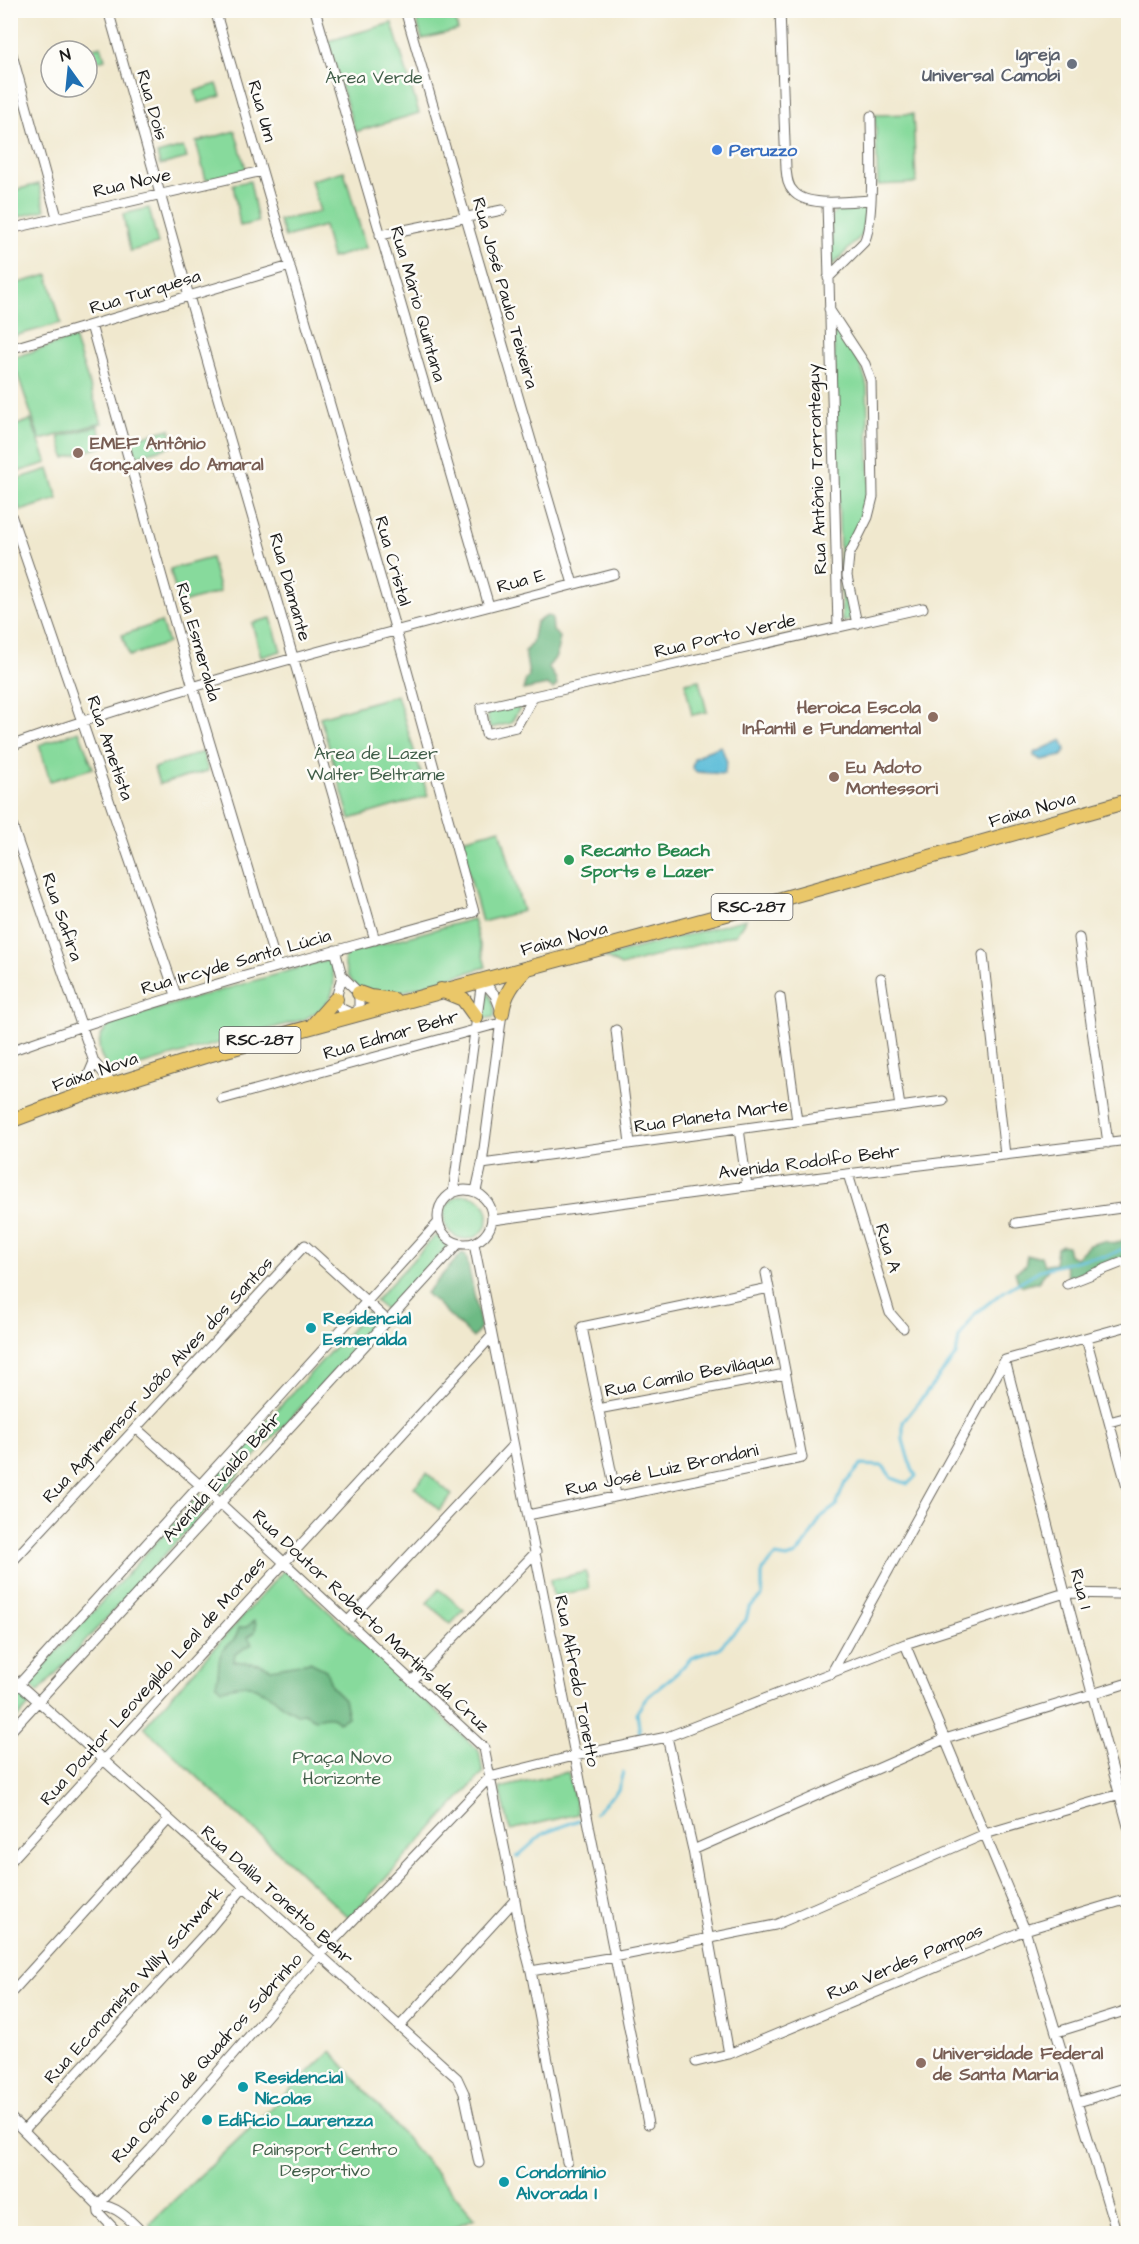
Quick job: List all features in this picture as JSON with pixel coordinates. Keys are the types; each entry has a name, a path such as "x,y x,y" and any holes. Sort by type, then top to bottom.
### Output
{"highway":[{"name":"Faixa Nova","path":"10,1121 113,1084 313,1025 811,891 1128,801"},
{"path":"501,1018 503,1001 513,983 527,968"},
{"path":"441,990 463,999 475,1023"},
{"path":"359,993 382,999 405,1000"},
{"path":"313,1025 336,999"}],"street":[{"name":"Rua Dois","path":"108,10 174,243"},
{"name":"Rua Um","path":"215,10 276,220"},
{"name":"Rua Mário Quintana","path":"315,10 489,606"},
{"name":"Rua José Paulo Teixeira","path":"405,10 573,584"},
{"path":"780,10 787,180 790,188 800,197 826,202 871,200"},
{"path":"10,47 57,217"},
{"path":"828,278 864,242 868,235 871,200 871,116"},
{"name":"Rua Nove","path":"10,229 262,171"},
{"name":"Rua Antônio Torronteguy","path":"826,202 838,628"},
{"path":"381,235 502,210"},
{"name":"Rua Cristal","path":"276,220 396,631 474,912"},
{"name":"Rua Diamante","path":"174,243 375,940"},
{"name":"Rua Turquesa","path":"10,349 290,266"},
{"name":"Rua Antônio Torronteguy","path":"829,309 866,364 871,381 873,497 868,517 849,555 846,576 857,624"},
{"name":"Rua Esmeralda","path":"91,325 194,687 278,966"},
{"name":"Rua Ametista","path":"10,512 176,995"},
{"name":"Rua E","path":"10,746 83,720 293,657 614,574"},
{"name":"Rua Porto Verde","path":"534,696 516,728 486,734 481,708 534,696 838,628 857,624 923,608"},
{"name":"Rua Safira","path":"10,819 94,1062"},
{"name":"Rua Ircyde Santa Lúcia","path":"10,1052 82,1025 176,995 474,912"},
{"path":"1079,938 1107,1143"},
{"path":"335,951 342,976 359,993 359,1008 353,1014 344,1012 336,999 342,976"},
{"path":"982,955 1005,1155"},
{"path":"881,978 900,1107"},
{"path":"476,1191 482,1164 501,1018 495,995 482,980"},
{"path":"453,1193 482,980"},
{"path":"780,997 797,1121"},
{"name":"Rua Edmar Behr","path":"222,1099 475,1023 501,1018"},
{"path":"616,1030 630,1143"},
{"path":"80,1095 94,1062 113,1084"},
{"name":"Rua Planeta Marte","path":"482,1164 943,1101"},
{"path":"739,1129 747,1186"},
{"name":"Avenida Rodolfo Behr","path":"493,1220 747,1186 1128,1140"},
{"name":"Rua A","path":"848,1174 890,1313 903,1328"},
{"path":"464,1190 476,1191 492,1208 493,1220 490,1230 474,1244 458,1244 442,1232 438,1223 438,1211 444,1200 453,1193 464,1190"},
{"path":"1016,1223 1128,1207"},
{"name":"Avenida Evaldo Behr","path":"10,1694 438,1223"},
{"name":"Avenida Evaldo Behr","path":"10,1732 458,1244"},
{"name":"Rua Alfredo Tonetto","path":"474,1244 648,2124"},
{"name":"Rua Agrimensor João Alves dos Santos","path":"10,1564 304,1245 366,1302"},
{"path":"1067,1284 1128,1260"},
{"path":"766,1273 785,1374"},
{"path":"616,1495 582,1327 769,1288"},
{"path":"366,1302 387,1320"},
{"path":"831,1674 1005,1360 1128,1326"},
{"name":"Rua Doutor Leovegildo Leal de Moraes","path":"10,1862 492,1336"},
{"path":"1086,1338 1128,1491"},
{"name":"Rua 1","path":"1005,1360 1128,1826"},
{"name":"Rua Camilo Beviláqua","path":"598,1409 785,1374"},
{"name":"Rua José Luiz Brondani","path":"528,1515 802,1458 785,1374"},
{"path":"1109,1422 1128,1417"},
{"name":"Rua Doutor Roberto Martins da Cruz","path":"136,1428 484,1748 519,1929 531,1971 567,2162"},
{"path":"348,1622 513,1445"},
{"path":"412,1682 536,1552"},
{"path":"490,1777 574,1756 667,1737 905,1644 1065,1593 1118,1594 1128,1591"},
{"path":"905,1644 1025,1930 1117,2234"},
{"name":"Rua Dalila Tonetto Behr","path":"10,1676 457,2079 479,2163"},
{"path":"693,1850 945,1739 1128,1683"},
{"path":"667,1737 693,1850 729,2054"},
{"name":"Rua Osório de Quadros Sobrinho","path":"98,2205 173,2125 319,1956 490,1777"},
{"path":"531,1971 775,1925 985,1834 1120,1794"},
{"path":"10,1994 169,1819"},
{"name":"Rua Economista Willy Schwark","path":"24,2130 244,1887"},
{"name":"Rua Verdes Pampas","path":"696,2062 729,2054 1025,1930 1128,1899"},
{"path":"399,2027 515,1900"},
{"path":"1057,2032 1128,2010"},
{"path":"1078,2102 1128,2087"},
{"path":"10,2117 98,2205 99,2213 118,2234"},
{"path":"98,2205 108,2205 118,2211 144,2234"}],"green space":[{"name":"Área Verde","path":"414,11 453,11 458,30 422,39"},
{"name":"Área Verde","path":"392,23 419,113 355,132 328,41"},
{"path":"101,46 105,59 99,61 99,47"},
{"path":"217,84 221,96 198,103 195,91"},
{"path":"913,114 916,183 878,185 875,115"},
{"path":"235,131 246,169 206,180 196,142"},
{"path":"183,147 187,158 160,165 157,154"},
{"path":"344,171 366,248 332,258 324,226 285,237 279,220 320,212 311,180"},
{"path":"250,181 258,222 240,226 233,184"},
{"path":"39,184 45,210 11,219 11,191"},
{"path":"866,206 862,235 832,266 831,216 839,207"},
{"path":"149,208 158,244 130,251 123,214"},
{"path":"48,275 61,323 11,337 11,285"},
{"path":"833,322 858,361 867,387 870,493 866,511 847,546 842,568 843,587 851,620 842,622"},
{"path":"74,338 102,423 40,440 12,358"},
{"path":"31,420 47,463 11,474 11,427"},
{"path":"98,426 104,446 65,458 59,437"},
{"path":"170,429 174,446 136,456 132,439"},
{"path":"49,469 58,499 20,511 11,481"},
{"path":"211,558 220,592 179,604 170,569"},
{"path":"547,616 552,617 553,631 560,637 556,657 548,667 557,685 553,689 547,685 523,690 529,676 525,651 532,643 536,622"},
{"path":"271,618 281,651 261,657 252,623"},
{"path":"161,622 168,643 129,656 122,635"},
{"path":"699,680 707,712 692,715 685,683"},
{"name":"Área de Lazer Walter Beltrame","path":"397,695 428,796 350,819 320,717"},
{"path":"522,704 511,723 490,728 486,712"},
{"path":"79,731 93,768 50,781 39,745"},
{"path":"203,752 208,771 159,784 154,768"},
{"path":"500,829 523,911 482,922 460,840"},
{"path":"473,919 486,967 395,994 366,992 355,985 348,976 344,963 345,954"},
{"path":"746,919 736,934 621,966 604,957"},
{"path":"329,959 334,979 332,995 322,1008 305,1019 115,1072 109,1068 102,1057 99,1044 104,1032 110,1025 122,1019"},
{"path":"485,991 488,991 491,997 495,1014 494,1017 483,1019 481,1015"},
{"path":"466,1195 481,1202 488,1217 481,1232 466,1239 451,1232 444,1217 451,1202"},
{"path":"436,1235 448,1246 389,1313 375,1301"},
{"path":"1128,1238 1128,1256 1116,1263 1068,1277 1065,1265 1050,1267 1038,1282 1023,1286 1018,1282 1015,1272 1025,1266 1027,1256 1041,1256 1044,1265 1055,1264 1057,1248 1062,1245 1067,1246 1069,1255 1076,1258 1089,1245 1104,1241 1114,1244"},
{"path":"462,1253 466,1255 481,1328 473,1338 426,1293"},
{"path":"367,1312 380,1322 221,1493 209,1483"},
{"path":"427,1473 452,1495 439,1510 414,1487"},
{"path":"199,1495 211,1504 38,1693 28,1683"},
{"name":"Praça Novo Horizonte","path":"284,1570 479,1751 483,1773 349,1918 144,1727"},
{"path":"586,1572 589,1589 553,1596 550,1580"},
{"path":"439,1589 464,1610 451,1624 427,1603"},
{"path":"255,1621 255,1632 248,1637 252,1644 235,1654 234,1661 260,1664 271,1669 310,1662 326,1670 332,1687 344,1699 348,1717 338,1722 331,1717 316,1719 303,1713 297,1714 272,1696 246,1684 222,1689 216,1683 220,1656 224,1648 236,1637 239,1628 246,1627"},
{"path":"20,1692 32,1702 10,1726 10,1703"},
{"path":"568,1772 578,1814 510,1830 500,1788"},
{"name":"Painsport Centro Desportivo","path":"331,2051 475,2218 438,2234 159,2233 149,2224"}],"water":[{"path":"1062,740 1066,750 1062,756 1042,760 1034,756 1034,753"},
{"path":"721,746 727,762 724,774 697,772 692,768 694,759"}],"waterway":[{"path":"640,1735 637,1712 647,1697 677,1673 691,1658 719,1648 746,1620 749,1608 762,1596 762,1570 776,1556 787,1558 796,1555 821,1517 836,1506 844,1485 861,1465 883,1466 892,1478 908,1484 916,1476 903,1440 903,1422 956,1355 959,1338 975,1314 1000,1294 1040,1270 1088,1258 1108,1256 1128,1246"},
{"path":"595,1813 618,1790 623,1772"},
{"path":"517,1857 544,1833 579,1820"}],"place":[{"name":"Igreja Universal Camobi","path":"1072,64"},
{"name":"Peruzzo","path":"717,150"},
{"name":"EMEF Antônio Gonçalves do Amaral","path":"78,453"},
{"name":"Heroica Escola Infantil e Fundamental","path":"933,717"},
{"name":"Eu Adoto Montessori","path":"834,777"},
{"name":"Recanto Beach Sports e Lazer","path":"569,860"},
{"name":"Residencial Esmeralda","path":"311,1328"},
{"name":"Universidade Federal de Santa Maria","path":"921,2063"},
{"name":"Residencial Nícolas","path":"243,2087"},
{"name":"Edifício Laurenzza","path":"207,2120"},
{"name":"Condomínio Alvorada I","path":"504,2182"}]}
